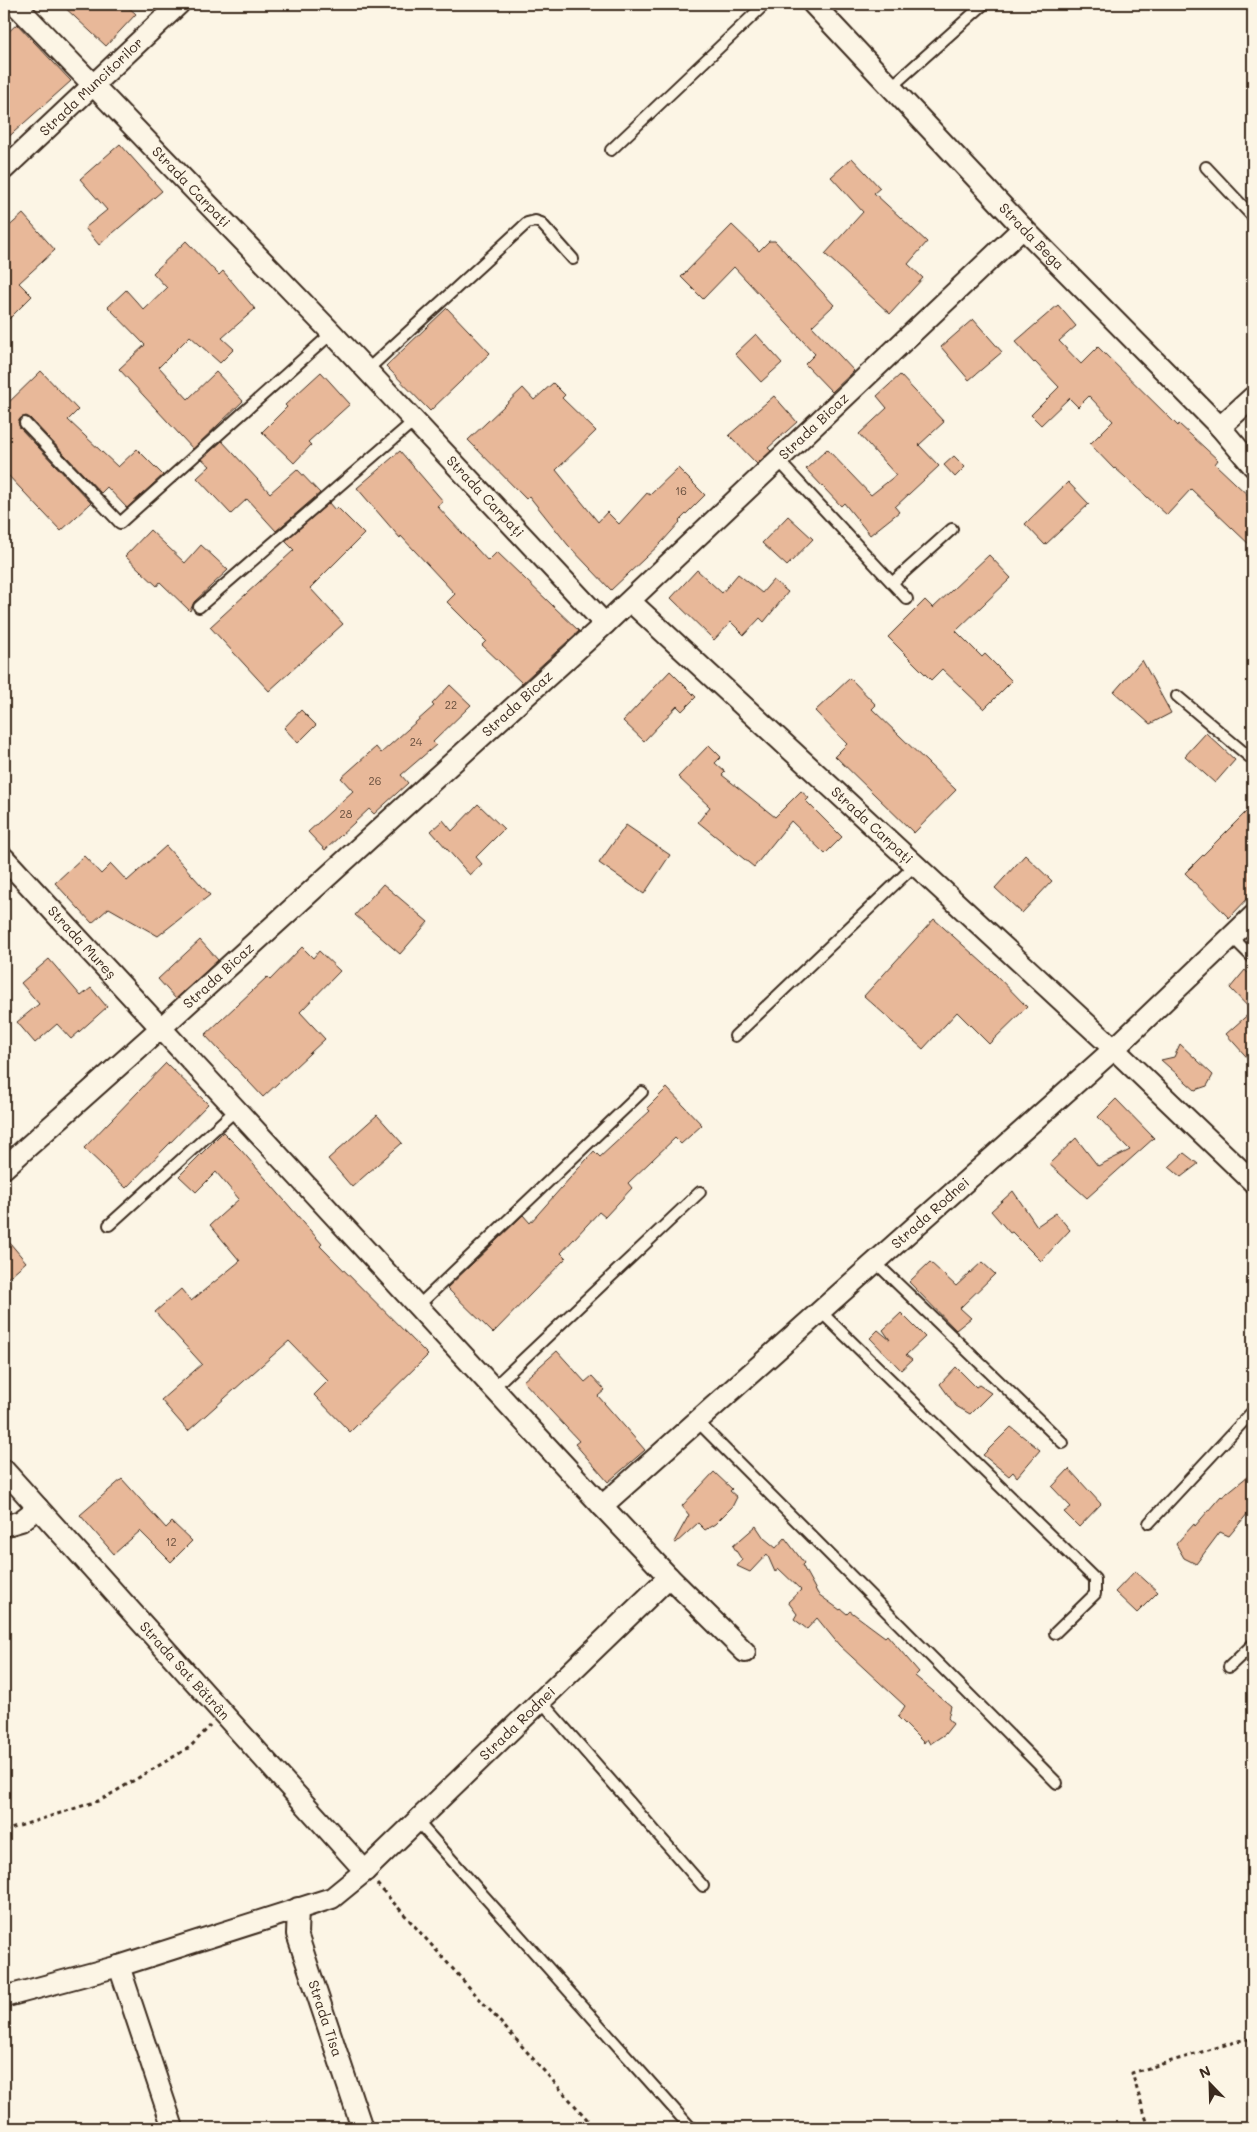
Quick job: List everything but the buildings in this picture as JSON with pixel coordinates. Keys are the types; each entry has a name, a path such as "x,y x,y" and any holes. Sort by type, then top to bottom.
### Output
{"street":[{"name":"Strada Carpați","path":"15,4 332,333 605,624"},
{"name":"Strada Muncitorilor","path":"4,169 178,4"},
{"name":"Strada Bega","path":"813,4 1023,228 1220,427 1253,466"},
{"name":"Strada Bicaz","path":"4,1168 162,1028 630,601 1023,228"},
{"path":"1220,427 1253,397"},
{"name":"Strada Carpați","path":"630,601 1114,1049 1253,1182"},
{"name":"Strada Mureș","path":"4,858 419,1305 602,1506 669,1577 745,1652"},
{"name":"Strada Rodnei","path":"602,1506 1114,1049 1253,916"},
{"name":"Strada Sat Bătrân","path":"4,1470 365,1871"},
{"path":"4,1526 21,1521 38,1508"},
{"name":"Strada Rodnei","path":"4,1997 119,1966 332,1898 365,1871 669,1577"},
{"name":"Strada Tisa","path":"298,1908 297,1934 362,2128"},
{"path":"119,1966 173,2128"}],"lane":[{"path":"611,150 765,4"},
{"path":"891,87 984,4"},
{"path":"1206,167 1253,216"},
{"path":"367,370 527,224 534,221 541,224 573,259"},
{"path":"25,423 120,523 332,333"},
{"path":"198,607 414,421"},
{"path":"778,460 907,599"},
{"path":"892,583 952,529"},
{"path":"1177,696 1253,760"},
{"path":"735,1036 915,865"},
{"path":"1232,936 1253,958"},
{"path":"419,1305 642,1092"},
{"path":"109,1225 237,1109"},
{"path":"494,1387 700,1192"},
{"path":"875,1262 1063,1443"},
{"path":"820,1311 1095,1579 1095,1594 1054,1633"},
{"path":"1149,1523 1253,1411"},
{"path":"698,1422 1057,1783"},
{"path":"1229,1667 1253,1644"},
{"path":"541,1701 703,1886"},
{"path":"417,1821 691,2128"}],"path":[{"path":"4,1831 100,1800 190,1748 223,1713"},
{"path":"365,1871 595,2128"},
{"path":"1149,2128 1132,2074 1245,2039 1253,2040"}]}
